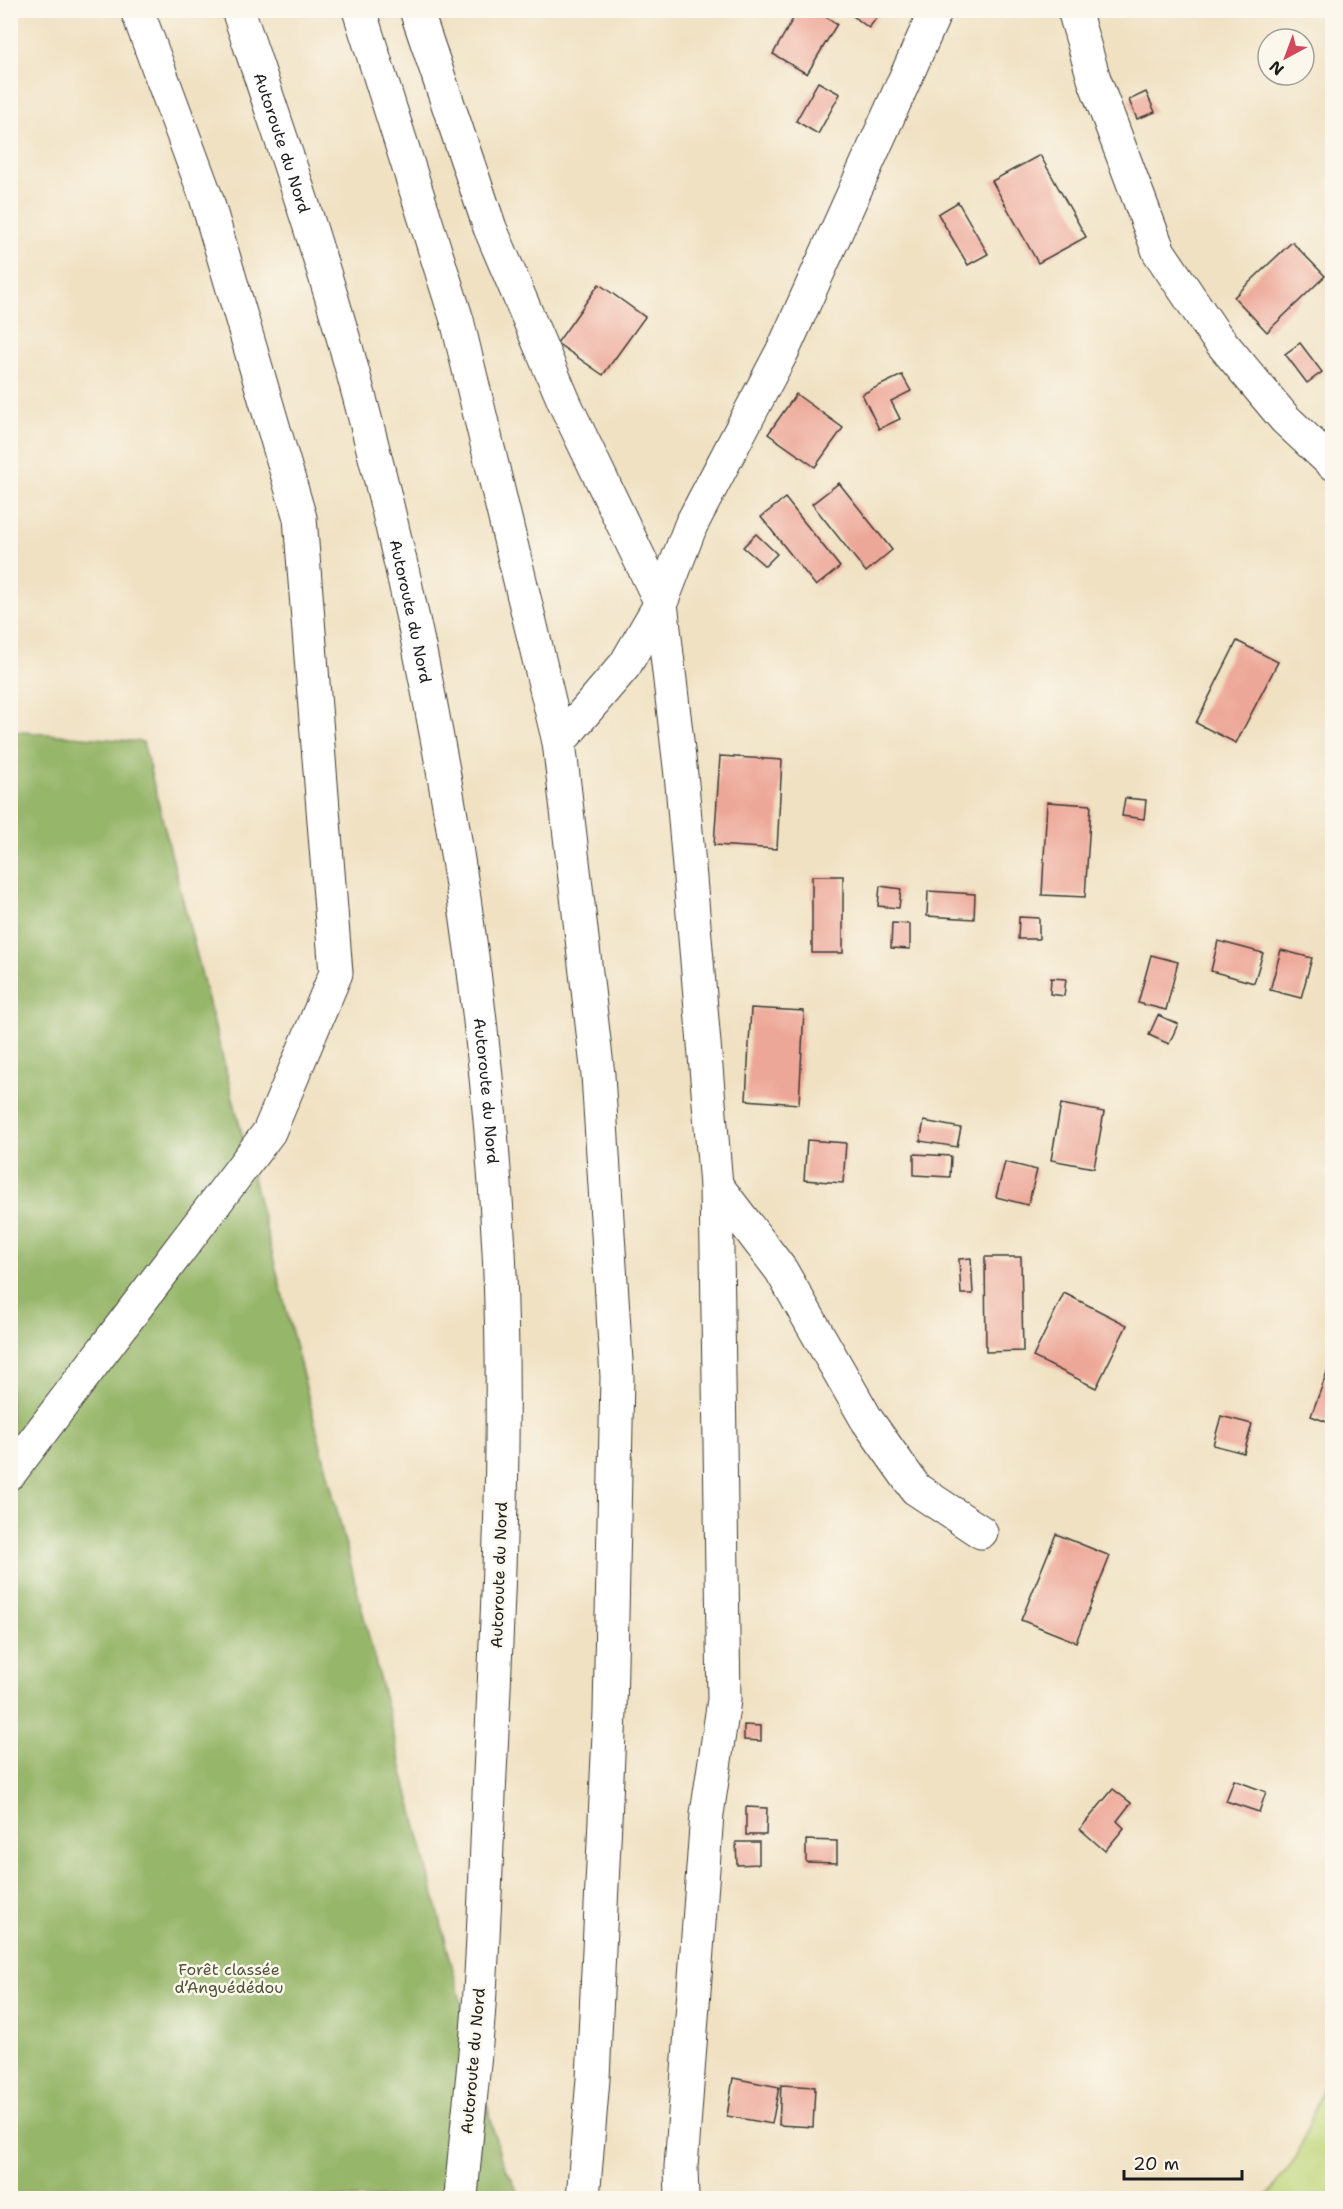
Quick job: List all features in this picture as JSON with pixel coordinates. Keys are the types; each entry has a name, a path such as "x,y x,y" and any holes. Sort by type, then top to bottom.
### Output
{"main road":[{"path":"10,1473 269,1132 336,973 300,518 206,197 137,10"},
{"name":"Autoroute du Nord","path":"238,10 309,223 346,348 388,507 431,704 461,882 484,1055 499,1252 501,1571 477,2028 461,2199"},
{"path":"359,10 457,320 559,742 598,1075 617,1377 610,1712 593,2079 583,2199"},
{"path":"416,10 490,228 566,406 661,603 682,784 716,1185 724,1700 707,1814 681,2167 682,2199"},
{"path":"559,742 625,664 661,603 691,525 784,348 936,10"},
{"path":"1074,10 1094,79 1159,252 1222,344 1285,419 1332,463"},
{"path":"716,1185 781,1270 867,1420 916,1489 981,1532"}],"green space":[{"name":"Forêt classée d’Anguédédou","path":"10,731 143,742 500,2156 521,2198 11,2198"},
{"path":"1332,2064 1332,2198 1266,2198 1297,2156"}],"building":[{"path":"798,10 815,10 837,24 807,74 773,54"},
{"path":"845,10 882,10 869,28"},
{"path":"818,82 840,94 818,134 796,121"},
{"path":"1146,92 1155,112 1137,119 1129,100"},
{"path":"1040,155 1086,237 1038,263 992,181"},
{"path":"958,202 988,254 968,265 938,214"},
{"path":"1292,242 1325,276 1267,332 1234,297"},
{"path":"599,284 645,317 603,375 557,343"},
{"path":"1300,343 1322,372 1307,383 1285,354"},
{"path":"902,375 911,391 891,401 900,419 879,429 862,394"},
{"path":"796,394 843,428 815,467 768,434"},
{"path":"839,483 892,550 866,572 812,504"},
{"path":"785,498 840,567 816,586 761,517"},
{"path":"756,534 777,554 765,566 743,547"},
{"path":"1237,641 1278,662 1236,743 1196,723"},
{"path":"720,756 782,760 777,849 714,845"},
{"path":"1125,798 1146,800 1144,819 1122,816"},
{"path":"1047,802 1091,805 1085,897 1042,895"},
{"path":"812,876 843,876 843,953 812,953"},
{"path":"880,886 901,889 899,908 878,906"},
{"path":"928,891 975,894 974,919 927,916"},
{"path":"1019,917 1039,918 1039,939 1018,939"},
{"path":"892,923 910,924 910,949 891,948"},
{"path":"1218,941 1263,953 1254,983 1211,971"},
{"path":"1281,950 1312,958 1301,998 1270,990"},
{"path":"1151,955 1178,962 1166,1010 1138,1003"},
{"path":"1051,978 1066,979 1064,996 1050,994"},
{"path":"751,1008 804,1011 799,1104 746,1100"},
{"path":"1158,1015 1178,1024 1169,1044 1149,1035"},
{"path":"1061,1104 1104,1112 1094,1168 1051,1160"},
{"path":"924,1121 961,1128 957,1147 920,1141"},
{"path":"807,1140 846,1143 843,1183 804,1180"},
{"path":"914,1154 951,1156 950,1177 914,1175"},
{"path":"1005,1162 1037,1170 1028,1205 996,1197"},
{"path":"985,1257 1021,1257 1023,1351 986,1352"},
{"path":"971,1258 973,1294 961,1294 959,1259"},
{"path":"1064,1293 1127,1325 1096,1388 1033,1357"},
{"path":"1332,1359 1332,1424 1311,1416"},
{"path":"1221,1416 1252,1424 1244,1453 1213,1445"},
{"path":"1056,1534 1110,1556 1076,1642 1021,1620"},
{"path":"744,1725 761,1726 761,1741 744,1740"},
{"path":"1234,1780 1266,1792 1259,1812 1226,1801"},
{"path":"1113,1789 1131,1803 1117,1821 1124,1828 1105,1851 1080,1829"},
{"path":"746,1807 767,1808 766,1835 746,1835"},
{"path":"806,1840 837,1841 837,1863 806,1862"},
{"path":"736,1842 759,1842 759,1864 737,1865"},
{"path":"733,2078 779,2087 772,2124 727,2116"},
{"path":"781,2085 815,2087 813,2127 779,2125"}]}
